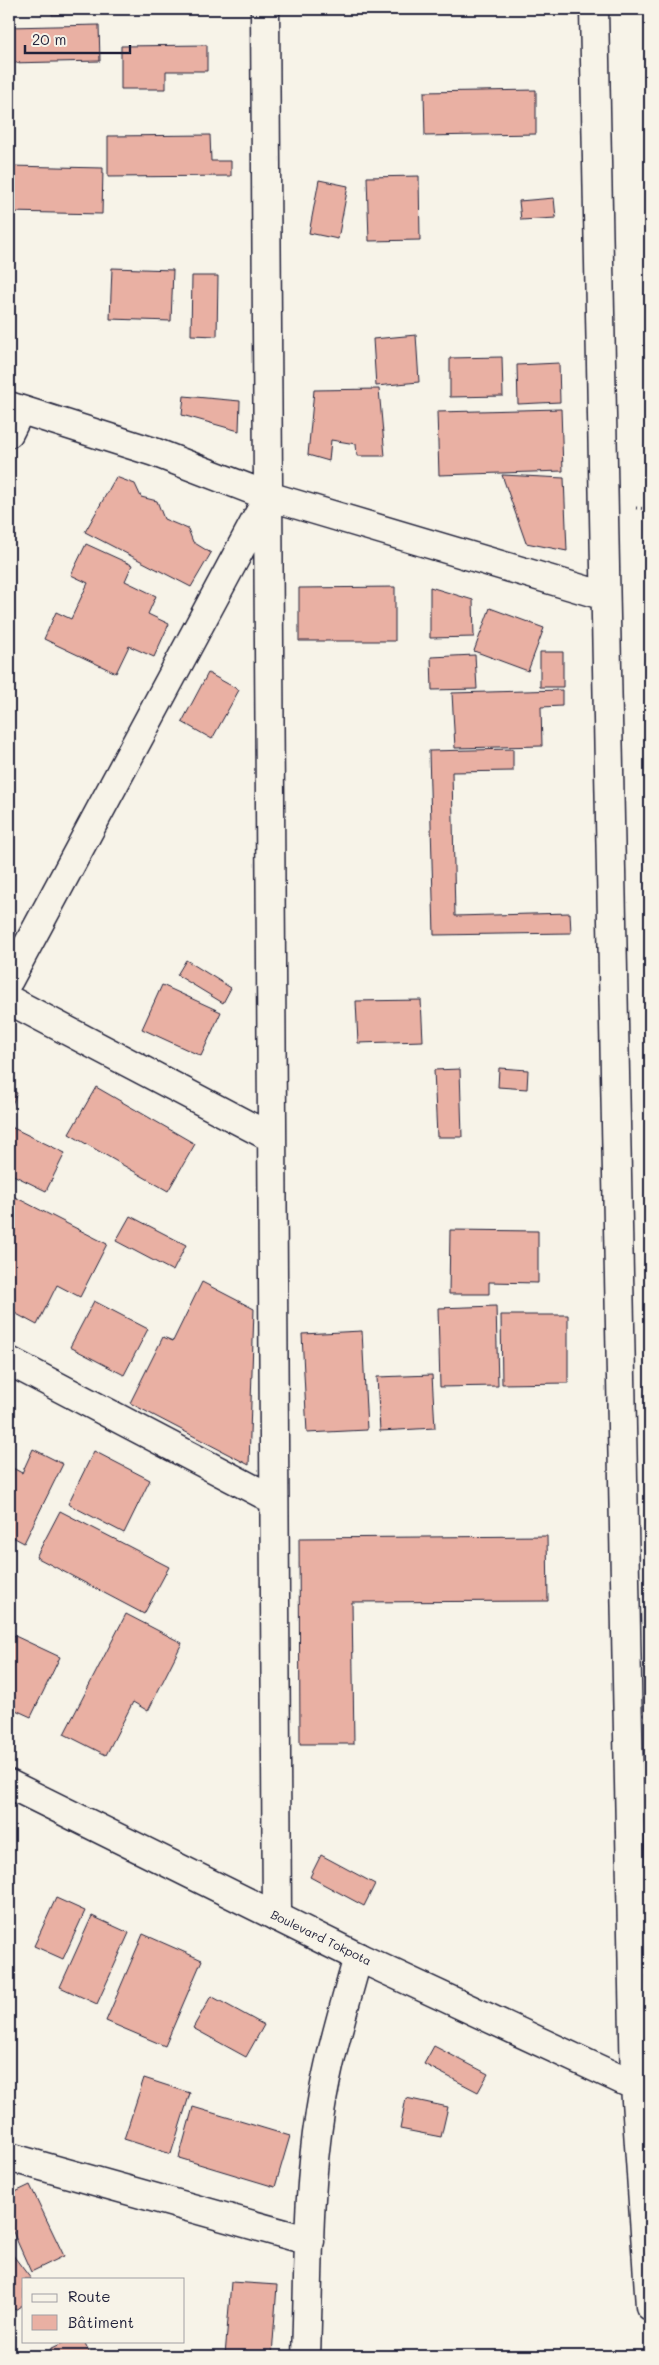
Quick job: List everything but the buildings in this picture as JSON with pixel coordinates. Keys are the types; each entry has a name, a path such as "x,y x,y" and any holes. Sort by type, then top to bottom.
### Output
{"street":[{"path":"265,9 277,1916"},
{"path":"594,9 636,2086 650,2304"},
{"path":"13,417 154,452 268,496 606,596"},
{"path":"9,980 268,496"},
{"path":"9,1000 272,1138"},
{"path":"9,1361 274,1500"},
{"name":"Boulevard Tokpota","path":"9,1784 358,1957 636,2086"},
{"path":"306,2356 312,2181 320,2112 334,2045 358,1957"},
{"path":"9,2157 310,2241"}]}
